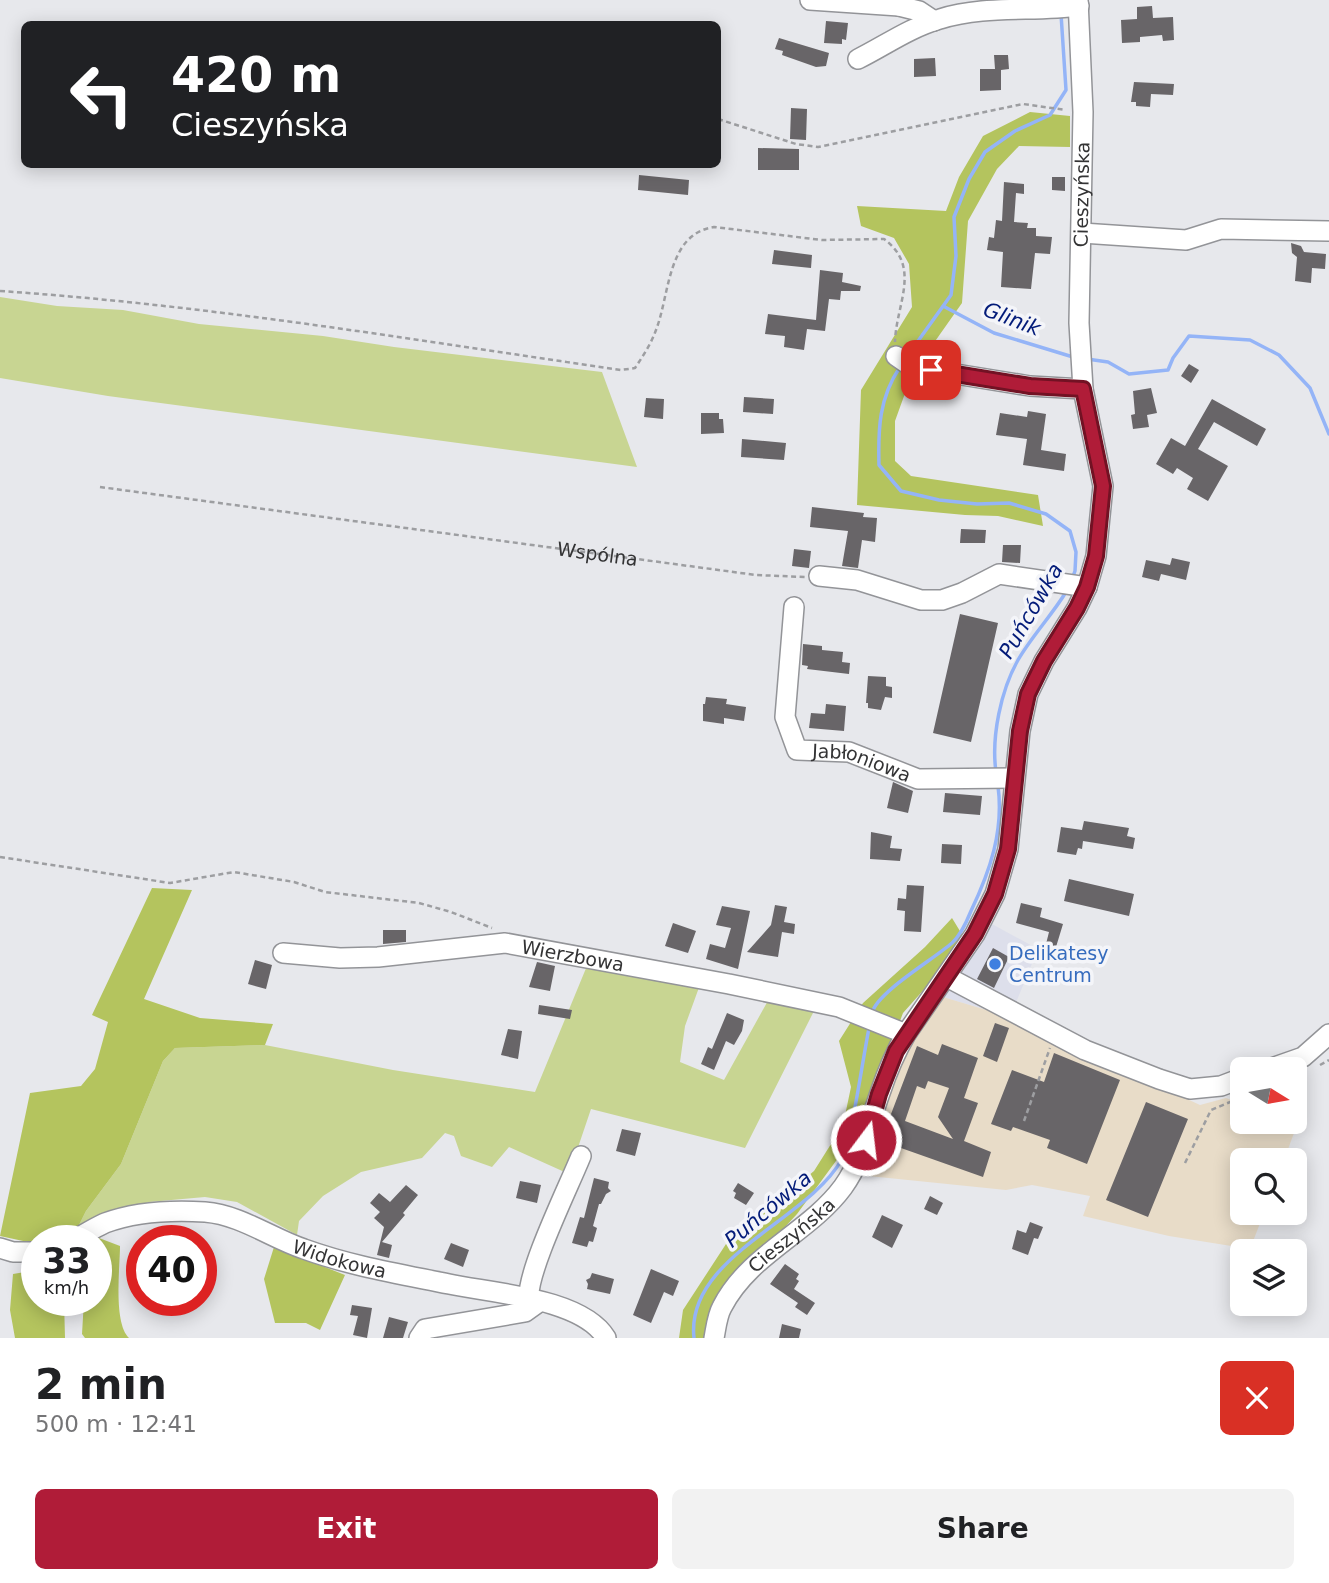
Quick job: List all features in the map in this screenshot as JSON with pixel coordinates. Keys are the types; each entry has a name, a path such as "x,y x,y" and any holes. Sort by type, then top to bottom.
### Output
{"street":[{"path":"810,0 899,3 934,20"},
{"path":"858,59 903,32 934,20 986,11 1069,6"},
{"name":"Cieszyńska","path":"714,1338 721,1308 736,1285 763,1256 825,1207 854,1169 887,1071 906,1034 975,934 995,894 1008,849 1001,778 1020,731 1028,694 1044,661 1077,608 1077,585 1096,556 1103,486 1083,389 1079,323 1083,113 1069,6"},
{"path":"1082,233 1186,240 1221,229 1329,231"},
{"path":"903,360 1030,386 1083,389"},
{"path":"818,576 857,580 920,600 942,600 999,574 1077,585"},
{"name":"Jabłoniowa","path":"794,607 785,717 797,750 849,752 918,779 1001,778"},
{"name":"Wierzbowa","path":"283,953 352,958 441,951 468,946 514,945 839,1007 860,1013 906,1034"},
{"path":"947,977 1085,1051 1190,1088 1221,1086 1230,1083"},
{"path":"1303,1057 1329,1034"},
{"path":"419,1338 425,1329 525,1312 534,1301 528,1291 534,1270 581,1156"},
{"name":"Widokowa","path":"101,1225 132,1216 164,1213 207,1212 227,1216 277,1239 337,1260 534,1301 577,1313 593,1322 606,1338"},
{"path":"0,1248 21,1251"}],"path":[{"path":"721,120 796,145 818,147 1013,105 1069,110"},
{"path":"0,291 84,297 266,319 621,370 635,368 644,355 657,329 676,258 686,240 702,229 739,228 822,240 884,239 900,254 906,273 895,326 903,360"},
{"name":"Wspólna","path":"100,487 756,575 818,576"},
{"path":"0,857 170,883 234,872 294,882 325,892 419,904 451,912 489,927 514,945"},
{"path":"1024,1121 1054,1035"},
{"path":"1185,1163 1210,1110 1230,1102"}],"shaded area":[{"path":"992,924 1038,949 1010,1017 943,997"},
{"path":"943,997 1010,1017 1200,1105 1226,1098 1230,1100 1230,1134 1294,1134 1288,1148 1230,1148 1230,1225 1259,1225 1254,1239 1230,1239 1230,1246 1169,1236 1083,1216 1090,1196 1032,1185 1006,1190 859,1175 909,1041"}],"green space":[{"path":"1030,112 1070,116 1070,147 1019,146 997,169 968,221 962,303 912,374 895,421 895,461 911,476 1038,495 1043,526 998,516 857,505 861,390 912,307 909,264 894,238 861,226 857,206 946,211 959,177 983,136"},
{"path":"0,297 57,306 123,310 199,324 323,336 602,372 637,467 108,396 0,378"},
{"path":"152,888 192,890 144,999 200,1018 273,1024 265,1045 175,1048 163,1061 121,1164 86,1211 79,1225 21,1225 21,1241 0,1236 30,1093 81,1086 95,1069 108,1022 92,1015"},
{"path":"952,918 963,936 944,967 903,1013 858,1131 797,1214 717,1301 709,1338 679,1338 683,1310 726,1244 814,1171 843,1125 851,1087 839,1041 863,1003 925,947"},
{"path":"589,961 701,982 685,1026 680,1062 724,1080 770,997 816,1007 745,1148 591,1109 569,1174 509,1147 492,1167 461,1156 454,1136 445,1133 422,1158 361,1172 323,1196 299,1221 297,1235 237,1202 205,1197 149,1202 88,1225 79,1225 86,1211 121,1164 163,1061 175,1048 265,1045 393,1070 535,1092"},
{"path":"112,1243 120,1246 119,1307 124,1330 129,1338 85,1338 82,1334 83,1316 112,1316"},
{"path":"274,1247 345,1275 320,1330 306,1323 275,1323 264,1279"},
{"path":"21,1273 21,1316 64,1316 65,1338 15,1338 10,1310 13,1274"}],"building":[{"path":"1152,6 1153,18 1173,17 1174,40 1163,41 1162,35 1140,37 1140,42 1122,43 1121,20 1137,19 1137,7"},
{"path":"826,21 848,23 846,40 842,39 842,44 824,43"},
{"path":"779,38 829,53 826,66 816,67 782,55 783,51 775,49"},
{"path":"994,55 1008,55 1009,69 1001,70 1001,90 980,91 980,69 995,69"},
{"path":"935,58 936,76 914,77 914,59"},
{"path":"1134,82 1174,84 1173,95 1151,94 1150,107 1136,106 1136,102 1131,102"},
{"path":"791,108 807,109 806,140 790,139"},
{"path":"758,148 799,149 799,170 758,170"},
{"path":"639,175 689,180 688,195 638,190"},
{"path":"1052,177 1065,177 1065,191 1052,190"},
{"path":"1004,182 1024,184 1024,194 1016,193 1014,222 1028,223 1027,228 1036,228 1036,236 1052,237 1050,254 1035,253 1031,289 1001,287 1003,252 987,250 989,237 994,238 996,220 1002,221"},
{"path":"1291,243 1301,246 1304,252 1326,254 1325,269 1312,268 1311,283 1295,281 1297,257 1292,253"},
{"path":"774,250 812,255 811,268 772,264"},
{"path":"820,270 843,273 842,282 861,286 860,291 841,291 840,300 829,299 825,331 807,329 804,350 784,347 785,336 765,334 768,314 816,320"},
{"path":"1189,364 1199,370 1191,383 1181,376"},
{"path":"1151,388 1157,413 1147,415 1149,427 1133,429 1133,391"},
{"path":"744,397 774,399 773,414 743,412"},
{"path":"646,398 664,399 663,419 644,417"},
{"path":"1212,399 1266,429 1257,446 1214,422 1198,449 1228,466 1208,501 1187,489 1193,478 1177,468 1173,474 1156,464 1171,438 1185,446"},
{"path":"1028,411 1046,414 1041,450 1066,454 1064,471 1023,465 1027,439 996,435 1000,413 1027,417"},
{"path":"701,413 719,413 719,419 723,419 724,433 701,434"},
{"path":"742,439 786,443 784,460 741,457"},
{"path":"812,507 864,513 863,517 877,518 875,542 862,540 858,568 842,566 848,531 810,527"},
{"path":"961,529 986,530 985,543 960,543"},
{"path":"1003,545 1021,545 1020,563 1002,562"},
{"path":"794,549 811,551 809,568 792,566"},
{"path":"1172,558 1190,562 1186,580 1161,574 1159,581 1142,577 1146,560 1170,565"},
{"path":"960,614 998,623 971,742 933,733"},
{"path":"803,644 822,646 822,650 843,652 842,662 850,663 849,674 807,669 808,666 802,665"},
{"path":"868,676 886,677 886,686 892,687 892,698 885,697 881,710 868,708 866,703"},
{"path":"706,697 727,699 726,704 746,707 744,721 724,718 724,724 703,721 703,704"},
{"path":"826,704 846,706 844,731 809,728 811,713 825,714"},
{"path":"893,782 913,791 908,813 887,808"},
{"path":"945,793 982,796 980,815 943,812"},
{"path":"1084,821 1129,828 1127,836 1135,838 1133,849 1083,841 1082,849 1078,848 1076,855 1057,852 1061,827 1082,830"},
{"path":"871,832 892,836 890,848 902,849 900,861 870,859"},
{"path":"942,844 962,845 961,864 941,863"},
{"path":"1069,879 1134,894 1129,916 1064,901"},
{"path":"907,885 924,886 921,932 904,931 905,911 897,910 898,898 906,899"},
{"path":"1021,903 1042,908 1040,917 1063,924 1056,947 1046,944 1049,932 1016,923"},
{"path":"775,905 787,907 784,922 795,924 794,934 782,932 778,957 747,952 771,925"},
{"path":"722,906 750,911 738,969 706,959 710,944 725,948 731,928 716,925"},
{"path":"673,923 696,931 688,953 665,946"},
{"path":"383,930 406,930 406,942 383,944"},
{"name":"Delikatesy Centrum","path":"993,948 1009,957 994,988 977,979"},
{"path":"255,960 272,965 266,989 248,984"},
{"path":"537,962 555,966 550,991 529,987"},
{"path":"539,1005 572,1010 570,1019 538,1014"},
{"path":"727,1013 744,1020 742,1031 734,1045 726,1041 714,1070 701,1064 708,1047 712,1049"},
{"path":"995,1023 1009,1028 997,1062 983,1056"},
{"path":"508,1029 522,1031 518,1059 501,1055"},
{"path":"942,1044 978,1058 964,1098 978,1103 964,1141 991,1152 983,1177 884,1142 887,1136 883,1135 917,1046 938,1055","holes":["928,1081 949,1088 938,1117 953,1139 905,1121 917,1086 925,1089"]},
{"path":"1054,1053 1120,1080 1087,1164 1047,1148 1050,1140 1013,1127 1011,1131 991,1124 1012,1070 1044,1082"},
{"path":"1146,1102 1188,1119 1148,1217 1106,1200"},
{"path":"622,1129 641,1133 635,1156 616,1151"},
{"path":"594,1178 609,1182 608,1188 611,1191 599,1204 593,1226 597,1228 593,1242 589,1241 587,1247 572,1243 580,1217 584,1218"},
{"path":"520,1181 541,1185 537,1203 516,1198"},
{"path":"738,1183 754,1193 746,1205 734,1198 736,1193 733,1191"},
{"path":"406,1185 418,1195 382,1242 392,1245 389,1258 377,1255 384,1227 374,1218 380,1212 370,1203 379,1193 390,1202"},
{"path":"930,1196 943,1203 937,1215 924,1209"},
{"path":"882,1215 903,1225 892,1248 872,1237"},
{"path":"1030,1222 1043,1227 1038,1239 1034,1238 1028,1255 1012,1249 1017,1230 1026,1233"},
{"path":"451,1243 469,1250 463,1267 444,1259"},
{"path":"785,1264 799,1274 796,1279 799,1281 794,1289 815,1303 807,1315 795,1307 798,1303 770,1284"},
{"path":"651,1269 679,1281 673,1296 664,1292 651,1323 633,1315"},
{"path":"592,1273 614,1279 610,1294 587,1289 586,1280"},
{"path":"352,1305 372,1308 367,1338 353,1335 358,1316 350,1315"},
{"path":"389,1317 408,1322 403,1338 383,1338"},
{"path":"782,1324 801,1329 799,1338 779,1338"}],"waterway":[{"name":"Puńcówka","path":"908,355 951,295 956,256 954,217 969,179 985,152 1015,131 1050,115 1066,90 1061,14"},
{"name":"Glinik","path":"943,306 994,333 1073,357"},
{"name":"Glinik","path":"1087,359 1108,362 1129,374 1168,370 1189,336 1250,340 1279,355 1310,388 1329,434"},
{"name":"Puńcówka","path":"900,367 888,390 881,414 879,465 901,491 939,500 977,504 1009,503 1046,514 1070,531 1076,552 1072,579"},
{"name":"Puńcówka","path":"996,772 996,729 1002,699 1012,672 1066,592"},
{"name":"Puńcówka","path":"872,1013 884,995 952,943 963,928 984,881 994,850 999,819 998,786"},
{"name":"Puńcówka","path":"694,1338 696,1310 709,1285 728,1262 803,1202 826,1181 842,1159 850,1134 869,1028"}],"place":[{"name":"Delikatesy Centrum","path":"995,964"}],"route":[{"path":"866,1140 879,1094 896,1051 975,934 995,894 1008,849 1020,731 1028,694 1087,587 1101,524 1103,486 1083,389 1030,386 931,370"}]}
